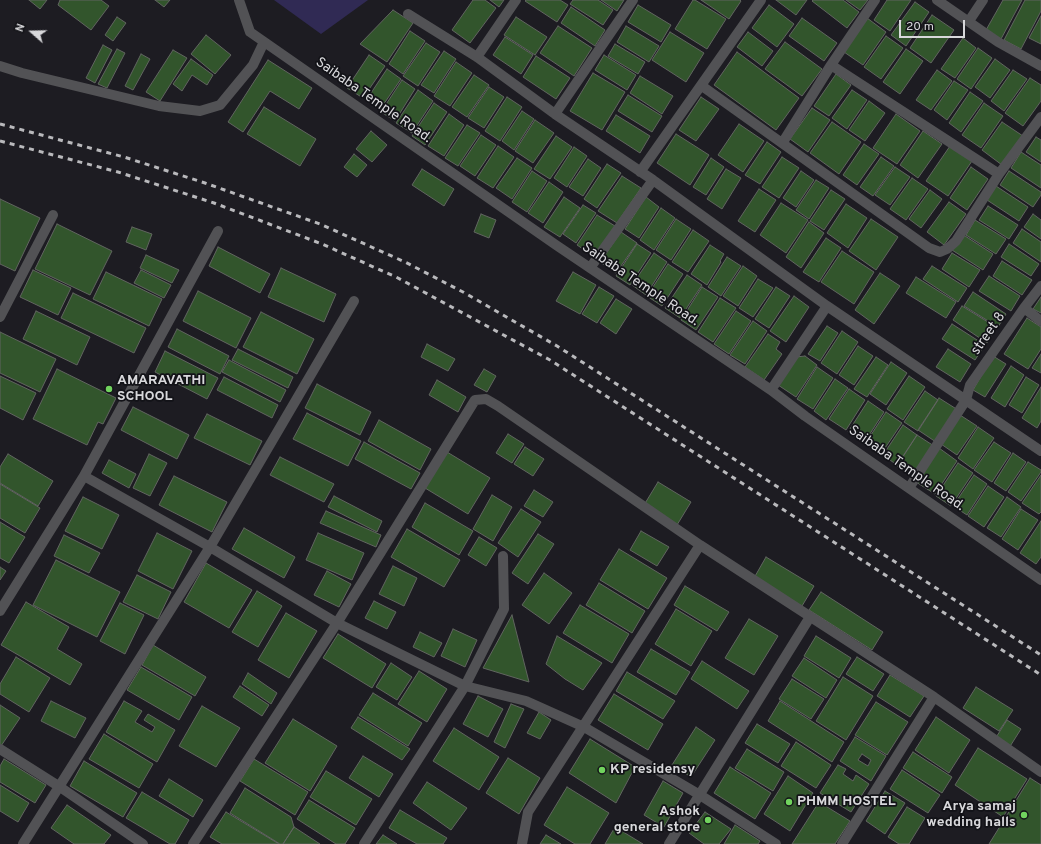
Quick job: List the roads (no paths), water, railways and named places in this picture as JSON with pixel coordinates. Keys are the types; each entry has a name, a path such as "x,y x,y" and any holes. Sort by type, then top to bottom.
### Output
{"street":[{"name":"Saibaba Temple Road.","path":"239,0 250,32 590,268 771,390 805,416 1041,580"},
{"path":"477,57 516,0"},
{"path":"555,114 633,0"},
{"path":"640,172 702,86 761,0"},
{"path":"783,142 831,65 875,0"},
{"path":"937,0 998,42 1041,66"},
{"path":"969,22 983,0"},
{"path":"408,14 477,57 555,114 653,180 827,306 1041,451"},
{"path":"0,66 22,73 159,106 200,111 220,105 253,65 264,42"},
{"path":"831,65 999,174"},
{"path":"702,86 783,142 929,248 940,252 947,249 956,241 999,174 1041,117"},
{"path":"590,268 653,180"},
{"path":"0,317 53,215"},
{"path":"0,611 84,476 218,231"},
{"name":"street 8","path":"909,488 966,400 970,385 1041,286"},
{"path":"23,844 210,547 354,301"},
{"path":"771,390 827,306"},
{"path":"1024,308 1041,321"},
{"path":"193,844 337,623 475,400 486,399 700,545 934,697 1041,772"},
{"path":"84,476 210,547 337,623 465,686 526,701 584,727 700,795 776,844"},
{"path":"522,844 528,812 700,545"},
{"path":"364,844 465,686 504,609 503,556"},
{"path":"670,844 810,617"},
{"path":"842,844 934,697"},
{"path":"0,749 60,787 143,844"}],"railway":[{"path":"0,124 124,157 205,183 320,224 405,262 463,292 557,346 1041,655"},
{"path":"0,141 118,172 214,203 322,244 396,277 550,360 1041,675"}],"place":[{"name":"AMARAVATHI SCHOOL","path":"109,389"},
{"name":"KP residensy","path":"602,770"},
{"name":"PHMM HOSTEL","path":"789,802"},
{"name":"Arya samaj wedding halls","path":"1024,815"},
{"name":"Ashok general store","path":"708,820"}]}
